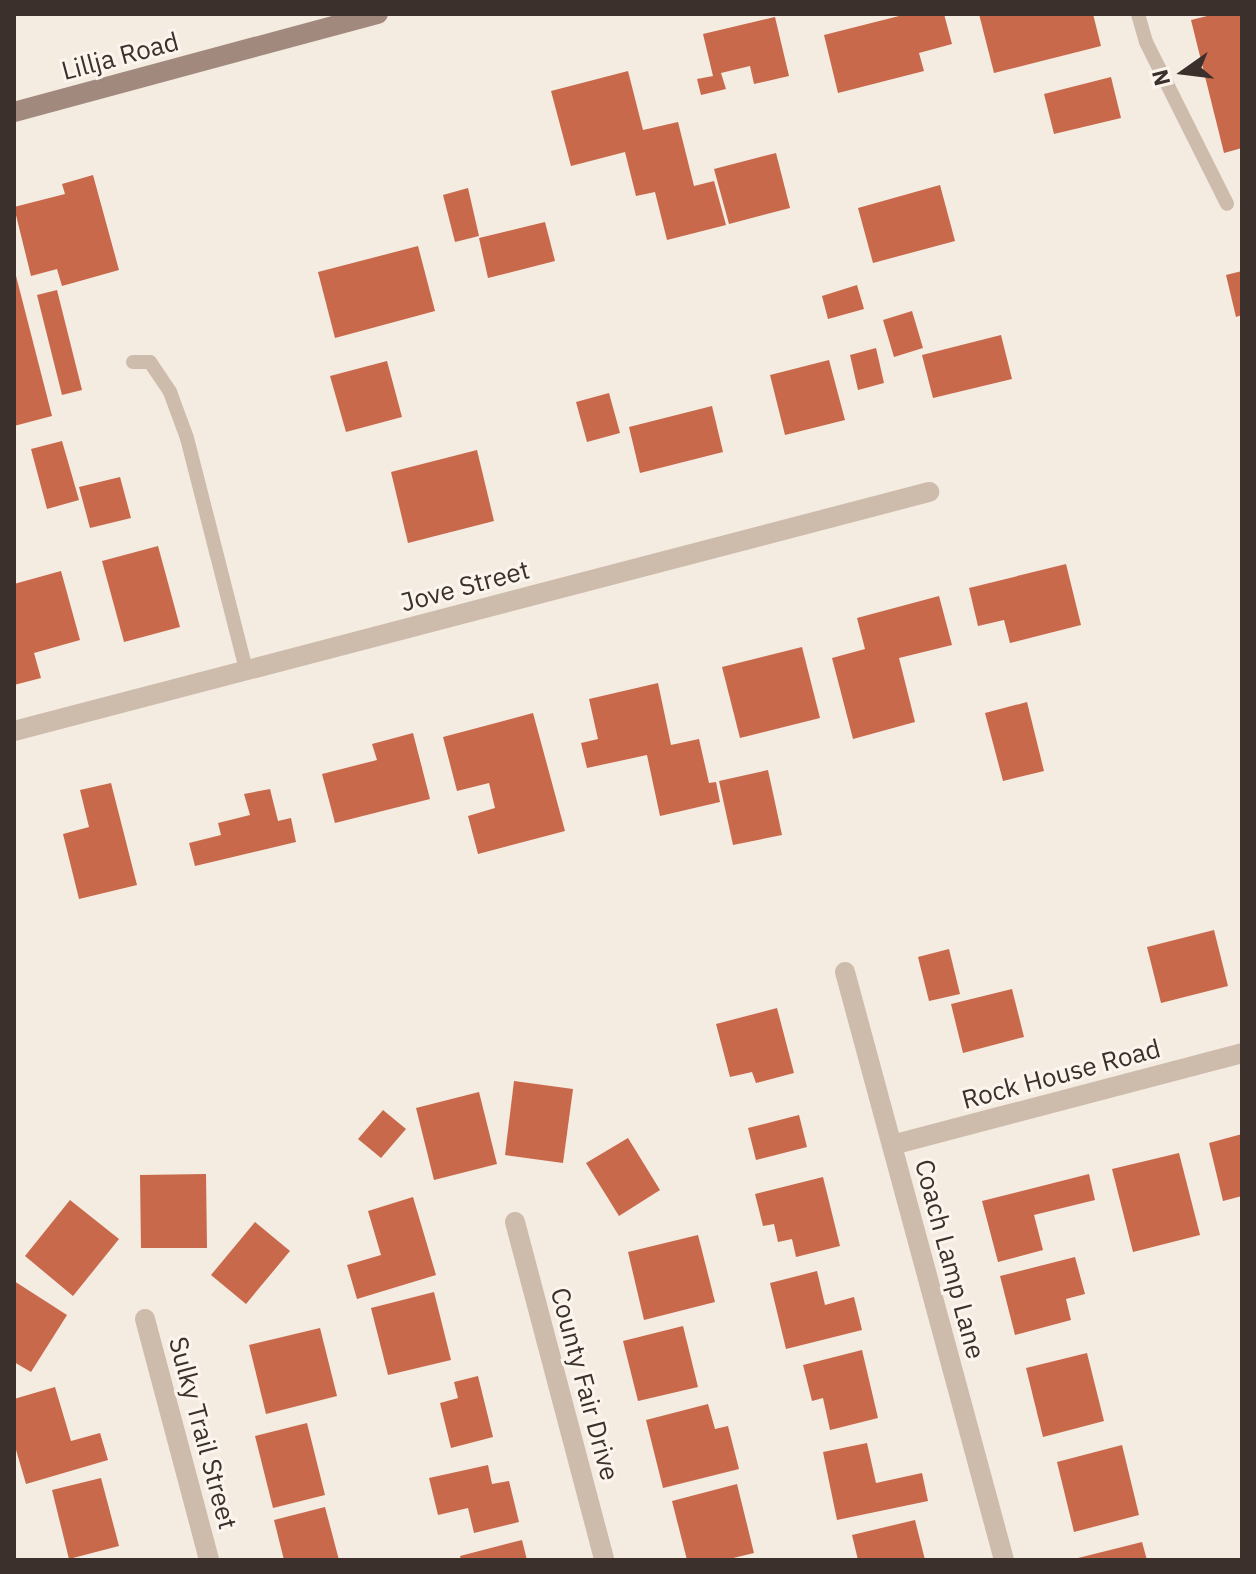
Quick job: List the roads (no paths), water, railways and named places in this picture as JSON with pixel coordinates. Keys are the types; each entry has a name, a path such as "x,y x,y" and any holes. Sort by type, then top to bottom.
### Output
{"street":[{"name":"Lillja Road","path":"14,112 378,14"},
{"name":"Jove Street","path":"14,731 929,492"},
{"name":"Coach Lamp Lane","path":"845,972 1004,1560"},
{"name":"Rock House Road","path":"892,1145 1242,1053"},
{"name":"County Fair Drive","path":"515,1222 604,1560"},
{"name":"Sulky Trail Street","path":"145,1319 209,1560"}],"lane":[{"path":"1138,14 1146,42 1227,204"},
{"path":"133,362 150,362 170,392 187,438 246,670"}]}
